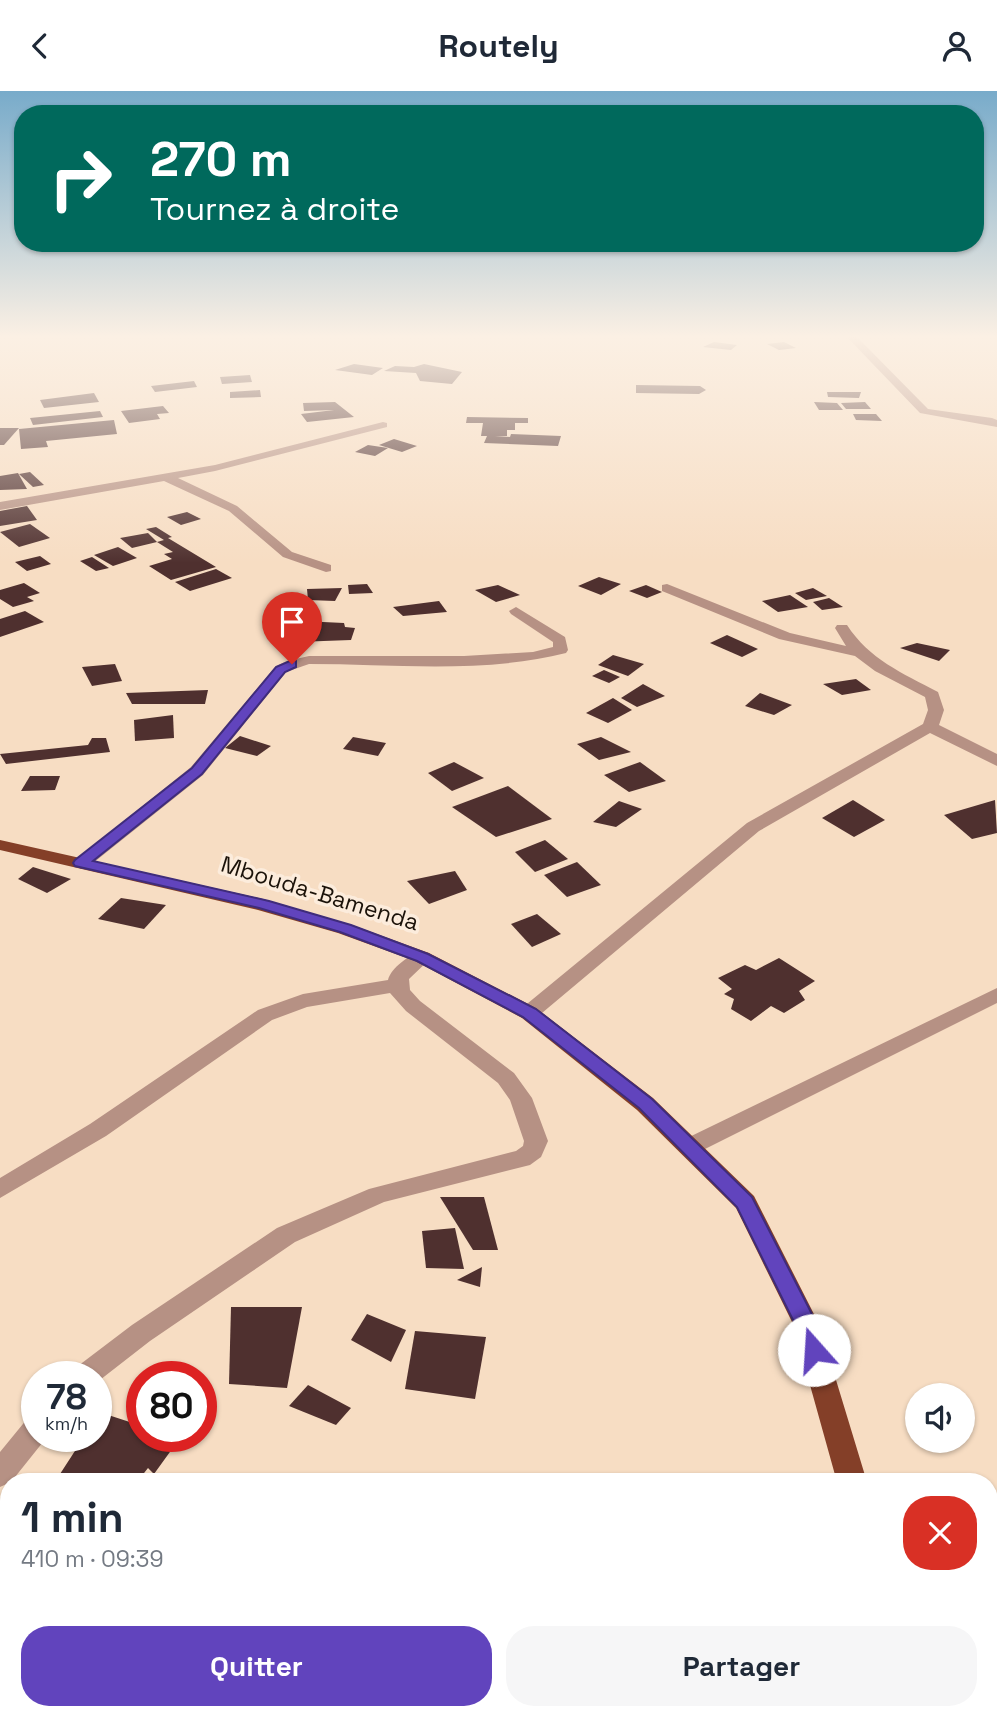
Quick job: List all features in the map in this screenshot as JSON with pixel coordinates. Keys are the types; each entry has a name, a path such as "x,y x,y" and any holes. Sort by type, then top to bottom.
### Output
{"highway":[{"name":"Mbouda-Bamenda","path":"0,845 263,905 345,929 422,957 529,1013 645,1104 744,1202 806,1324 849,1473"}],"street":[{"path":"924,411 981,419 997,424"},
{"path":"0,506 168,478 383,425"},
{"path":"168,478 239,513 298,562 326,568"},
{"path":"667,588 788,636 828,649 858,652"},
{"path":"81,863 197,771 281,669 309,660 464,660 533,656 561,650 560,640 516,611"},
{"path":"529,1013 753,827 930,727 936,710 932,695 858,652 848,642 842,628"},
{"path":"930,727 997,761"},
{"path":"105,1361 141,1333 286,1235 378,1195 497,1163 522,1159 533,1151 536,1141 521,1098 506,1079 413,1006 397,985 398,977 422,957"},
{"path":"0,1189 98,1130 265,1015 303,1001 397,985"},
{"path":"689,1147 997,995"},
{"path":"1,1473 21,1448"}],"building":[{"path":"100,411 103,417 33,425 30,418"},
{"path":"121,411 169,413 157,414 160,419 129,423"},
{"path":"346,411 354,417 307,422 301,414"},
{"path":"853,414 876,414 882,421 856,420"},
{"path":"467,417 528,418 528,423 515,423 515,430 507,430 507,436 495,436 510,437 511,434 561,436 558,446 484,443 487,436 481,436 483,423 466,423"},
{"path":"114,420 117,434 46,441 48,447 21,449 19,429"},
{"path":"0,428 19,428 4,445 0,445"},
{"path":"394,439 417,446 402,452 379,445"},
{"path":"368,445 388,448 375,456 355,452"},
{"path":"30,472 44,485 33,487 19,474"},
{"path":"18,473 27,489 0,490 0,476"},
{"path":"27,506 37,520 0,526 0,511"},
{"path":"187,512 201,519 181,525 167,517"},
{"path":"30,524 50,538 19,547 0,532"},
{"path":"156,527 172,537 168,538 216,567 171,580 149,566 172,559 164,554 173,552 157,542 164,540 146,529"},
{"path":"148,533 157,542 132,548 120,538"},
{"path":"118,547 137,558 113,566 94,555"},
{"path":"40,556 51,564 27,571 15,562"},
{"path":"92,557 109,568 96,571 80,561"},
{"path":"216,569 232,578 190,591 175,582"},
{"path":"599,577 621,584 601,595 578,586"},
{"path":"24,583 40,593 27,597 34,601 13,607 0,599 0,590"},
{"path":"367,584 373,593 349,594 348,585"},
{"path":"498,585 520,595 496,602 475,590"},
{"path":"646,585 662,592 647,598 629,591"},
{"path":"342,588 335,601 308,600 307,589"},
{"path":"813,588 827,596 806,600 795,593"},
{"path":"790,595 808,607 778,612 762,601"},
{"path":"829,598 843,607 822,610 813,602"},
{"path":"439,601 447,612 403,616 393,607"},
{"path":"25,611 44,622 0,637 0,619"},
{"path":"302,621 344,623 345,627 355,628 351,640 296,642"},
{"path":"727,635 758,649 742,657 710,643"},
{"path":"917,643 950,650 939,661 900,648"},
{"path":"613,655 644,664 628,676 598,665"},
{"path":"115,664 122,681 92,686 82,667"},
{"path":"604,670 620,677 609,683 592,676"},
{"path":"856,679 871,690 842,695 823,684"},
{"path":"643,684 665,696 637,707 621,698"},
{"path":"208,690 205,704 132,704 126,693"},
{"path":"760,693 792,705 774,715 745,706"},
{"path":"613,698 632,710 608,723 586,713"},
{"path":"173,715 174,738 135,741 134,720"},
{"path":"240,736 271,746 257,756 225,748"},
{"path":"353,737 386,743 378,756 343,749"},
{"path":"601,737 631,752 599,760 577,744"},
{"path":"92,738 106,738 110,752 6,764 0,754 88,745"},
{"path":"454,762 484,778 452,791 428,773"},
{"path":"640,762 666,781 629,792 604,775"},
{"path":"30,776 60,776 55,790 21,791"},
{"path":"508,786 552,819 496,837 452,807"},
{"path":"853,800 885,820 854,837 822,818"},
{"path":"995,800 997,833 972,839 944,815"},
{"path":"619,801 642,809 616,827 593,822"},
{"path":"545,840 568,859 535,872 515,852"},
{"path":"577,862 601,885 567,897 544,875"},
{"path":"33,867 71,879 47,893 18,879"},
{"path":"455,871 467,890 429,904 407,881"},
{"path":"121,898 166,905 144,929 98,919"},
{"path":"537,914 561,934 532,947 511,924"},
{"path":"779,958 815,981 799,991 805,1000 784,1013 771,1006 751,1021 731,1009 734,999 724,994 732,989 718,978 745,965 756,970"},
{"path":"440,1197 484,1197 498,1250 473,1250"},
{"path":"455,1228 464,1269 426,1268 422,1231"},
{"path":"482,1267 480,1287 457,1280"},
{"path":"231,1307 302,1307 287,1388 229,1384"},
{"path":"367,1314 406,1330 391,1362 351,1340"},
{"path":"415,1331 486,1337 475,1399 405,1389"},
{"path":"308,1385 351,1408 336,1425 289,1406"},
{"path":"112,1416 126,1421 126,1452 170,1452 155,1473 148,1468 144,1473 61,1473 74,1452 112,1452"}],"route":[{"path":"292,664 281,669 197,771 81,863 263,905 345,929 422,957 529,1013 645,1104 744,1202 806,1324 814,1350"}]}
